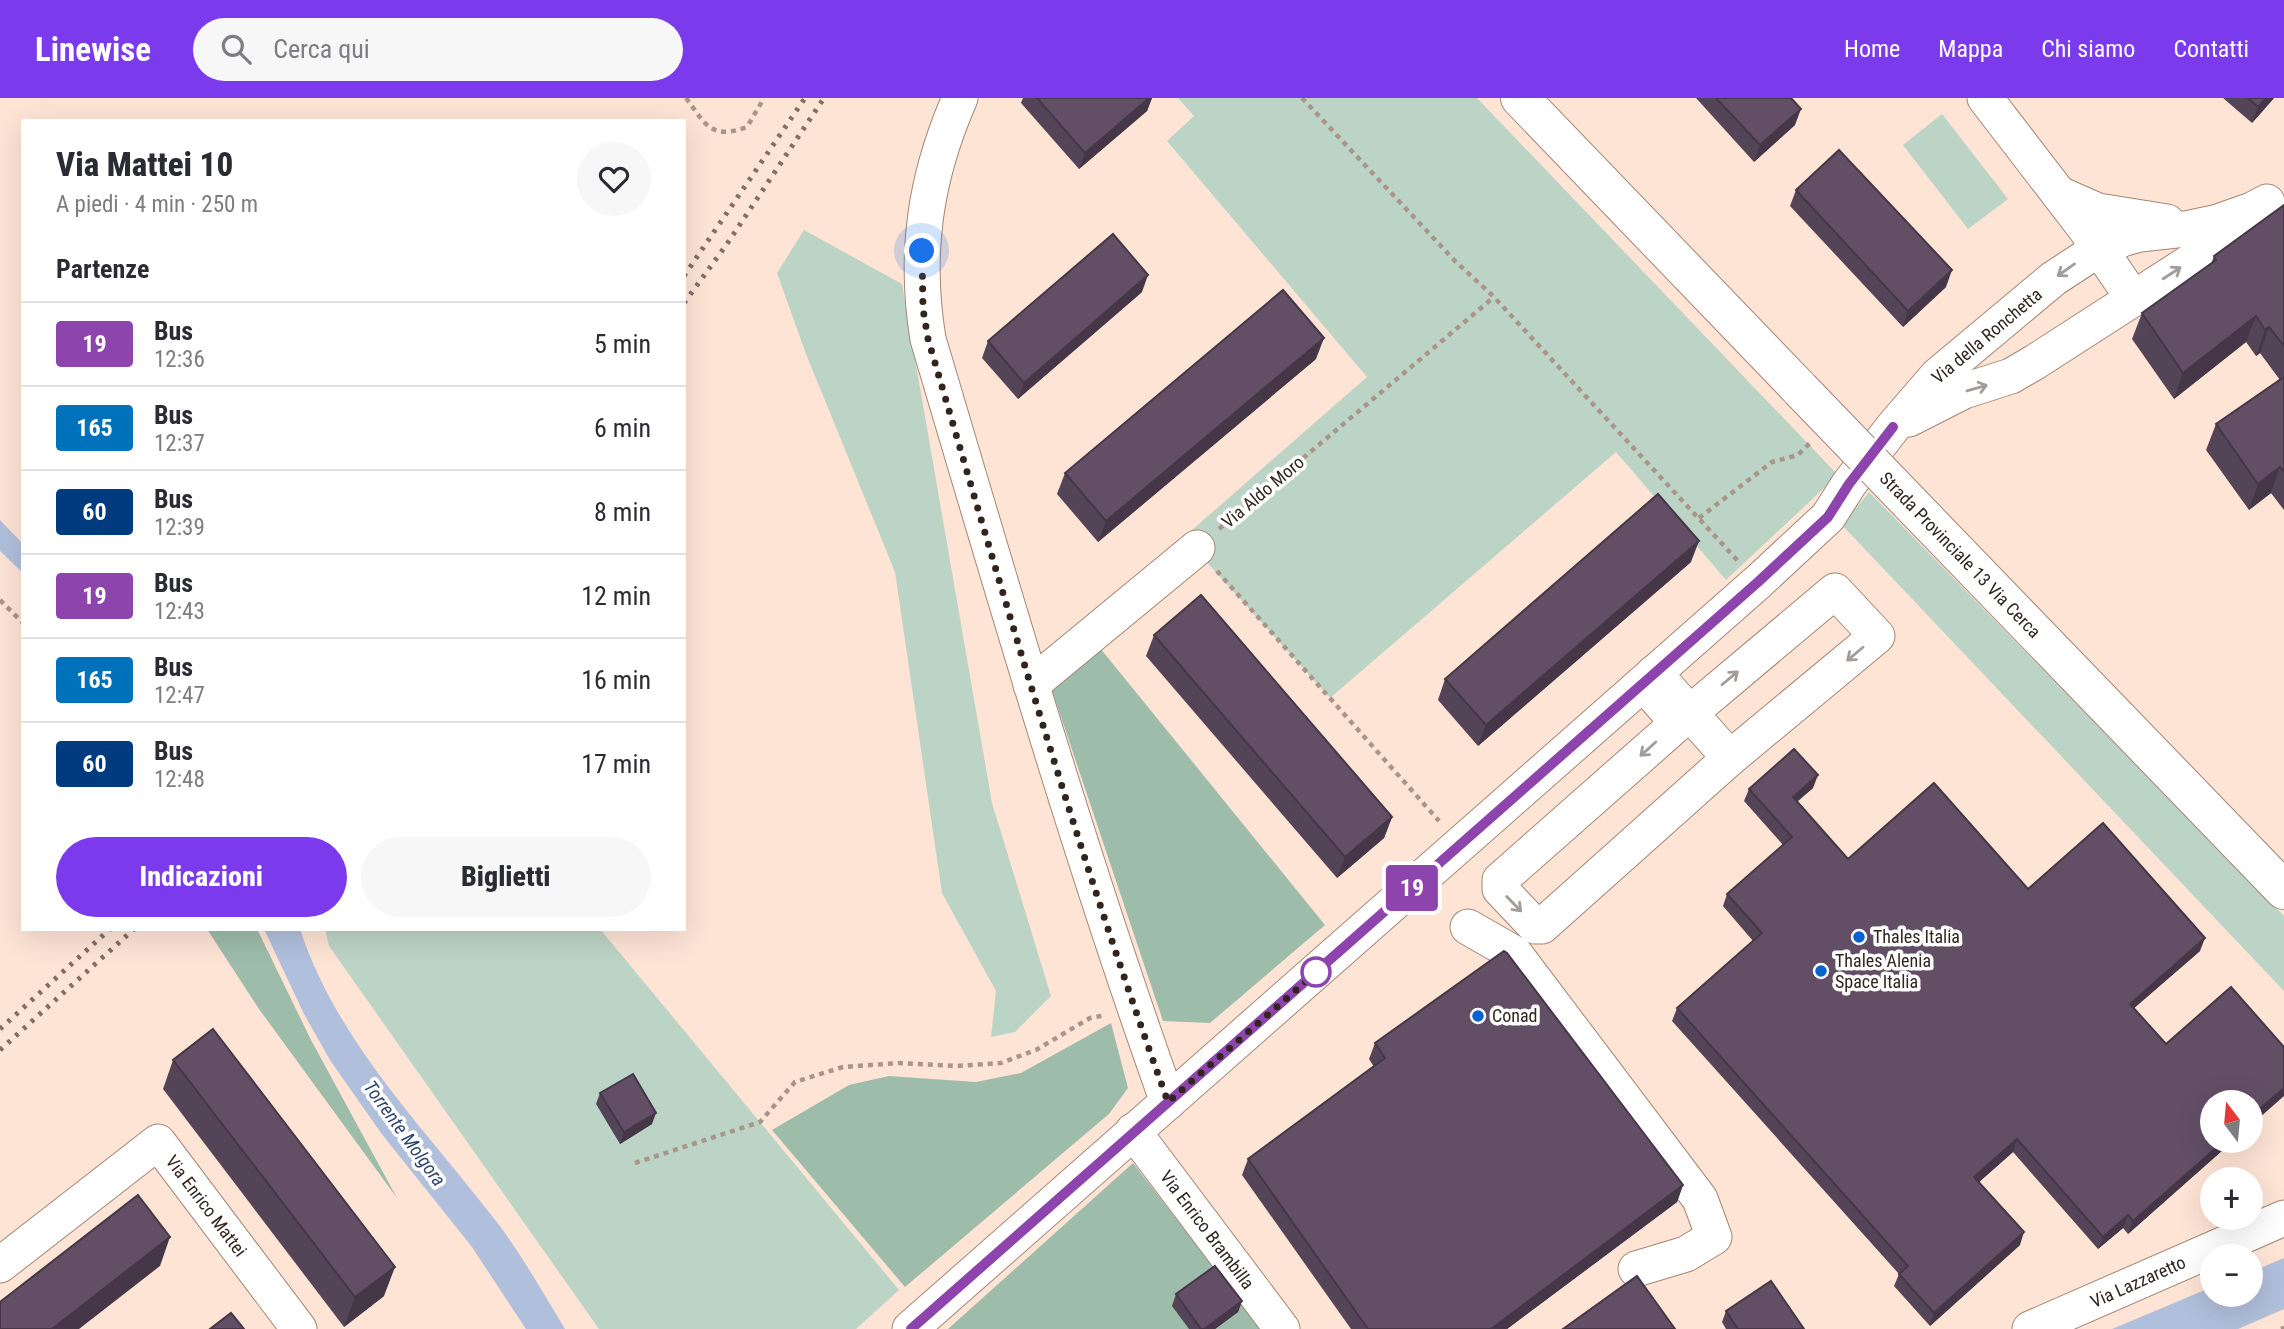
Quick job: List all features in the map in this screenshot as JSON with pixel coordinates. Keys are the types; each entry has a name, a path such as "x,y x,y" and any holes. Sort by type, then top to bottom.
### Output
{"main road":[{"name":"Strada Provinciale 13 Via Cerca","path":"1520,98 2284,890"}],"street":[{"path":"960,98 936,162 928,197 922,244 923,309 932,352 1031,685 1140,1026 1168,1102"},
{"path":"1985,98 2059,194 2133,298"},
{"path":"2059,194 2098,211 2194,228"},
{"name":"Via della Ronchetta","path":"1893,427 1956,358 2053,279 2099,249 2140,234 2194,228 2238,216 2276,196"},
{"name":"Via della Ronchetta","path":"1893,427 1964,391 2011,376 2237,231 2276,196"},
{"path":"911,1329 1758,582 1828,517 1849,484 1893,427"},
{"path":"1031,685 1197,548"},
{"path":"1833,591 1837,592 1877,636 1730,758 1542,926 1535,926 1500,889 1500,880 1684,718 1833,591"},
{"path":"1649,679 1684,718 1730,758"},
{"path":"1468,927 1515,954 1700,1199 1714,1237 1686,1254 1636,1269"},
{"name":"Via Enrico Brambilla","path":"1133,1132 1282,1329"},
{"name":"Via Enrico Mattei","path":"0,1265 158,1142 299,1329"},
{"name":"Via Lazzaretto","path":"2030,1329 2284,1218"}],"path":[{"path":"686,98 711,128 724,133 747,127 764,98"},
{"path":"1302,98 1455,261 1494,297 1758,582"},
{"name":"Via Aldo Moro","path":"1197,548 1494,297"},
{"path":"1699,518 1772,462"},
{"path":"1197,548 1461,845"},
{"path":"0,600 21,621"},
{"path":"635,1163 760,1122 795,1082 843,1067 899,1063 956,1066 1001,1063 1036,1050 1090,1018 1113,1013 1140,1026"}],"green space":[{"path":"1178,98 1477,98 1838,475 1726,580 1616,452 1330,698 1184,537 1367,377 1167,141 1194,116"},
{"path":"1942,114 2008,199 1968,229 1903,145"},
{"path":"804,230 902,284 992,803 1051,996 1015,1032 991,1037 996,991 942,893 895,572 806,354 777,273"},
{"path":"1869,492 2284,916 2284,991 1842,525"},
{"path":"1100,648 1325,925 1210,1023 1163,1021 1052,690"},
{"path":"208,931 258,931 311,1040 397,1198 259,1009"},
{"path":"325,931 602,931 899,1290 856,1329 599,1329 329,946"},
{"path":"1111,1023 1128,1088 1109,1114 905,1287 772,1130 849,1085 889,1076 976,1082 1021,1073"},
{"path":"1133,1163 1261,1329 948,1329"}],"water":[{"path":"0,520 21,542 21,571 0,551"},
{"name":"Torrente Molgora","path":"265,931 301,931 316,970 360,1047 385,1083 506,1234 565,1329 526,1329 472,1247 381,1133 330,1060 304,1014"},
{"path":"2284,1258 2284,1309 2238,1329 2112,1329 2200,1292 2200,1307 2263,1307 2263,1267"}],"building":[{"path":"1037,98 1149,98 1085,153"},
{"path":"1716,98 1791,98 1801,109 1760,145"},
{"path":"2248,98 2266,98 2258,107"},
{"path":"1839,150 1952,270 1908,311 1796,190"},
{"path":"2284,205 2284,346 2269,327 2265,330 2256,316 2183,373 2142,313 2216,260 2214,256"},
{"path":"1113,234 1148,275 1024,383 988,341"},
{"path":"1283,290 1324,338 1106,521 1065,473"},
{"path":"2284,377 2284,472 2280,467 2258,484 2216,424"},
{"path":"1658,494 1699,541 1486,725 1445,679"},
{"path":"1201,595 1392,817 1345,857 1154,635"},
{"path":"1794,749 1818,775 1793,797 1848,859 1934,783 2028,889 2103,823 2205,938 2130,1004 2166,1044 2231,987 2284,1047 2284,1088 2263,1106 2263,1090 2200,1090 2200,1153 2210,1153 2133,1221 2128,1215 2103,1237 2017,1139 1974,1177 2024,1232 1934,1313 1899,1274 1908,1266 1677,1008 1762,933 1727,894 1792,837 1749,789"},
{"path":"1504,951 1683,1185 1491,1329 1368,1329 1248,1159 1385,1058 1375,1043"},
{"path":"213,1029 395,1267 355,1297 173,1060"},
{"path":"633,1074 656,1113 624,1132 600,1093"},
{"path":"138,1195 170,1237 52,1329 0,1329 0,1302"},
{"path":"1215,1266 1242,1301 1201,1329 1176,1294"},
{"path":"1637,1276 1675,1329 1563,1329"},
{"path":"1771,1281 1804,1329 1738,1329 1726,1311"},
{"path":"231,1313 244,1329 210,1329"}],"railway":[{"path":"686,273 805,98"},
{"path":"686,300 727,244 824,98"},
{"path":"0,1029 108,931"},
{"path":"0,1050 132,931"}],"bus line":[{"name":"19","path":"911,1329 1758,582 1828,517 1849,484 1893,427"}],"place":[{"name":"Thales Italia","path":"1859,937"},
{"name":"Thales Alenia Space Italia","path":"1821,971"},
{"name":"Conad","path":"1478,1016"}],"route":[{"path":"922,251 923,309 928,339 1031,685 1140,1026 1168,1102 1319,970 1316,972"}]}
